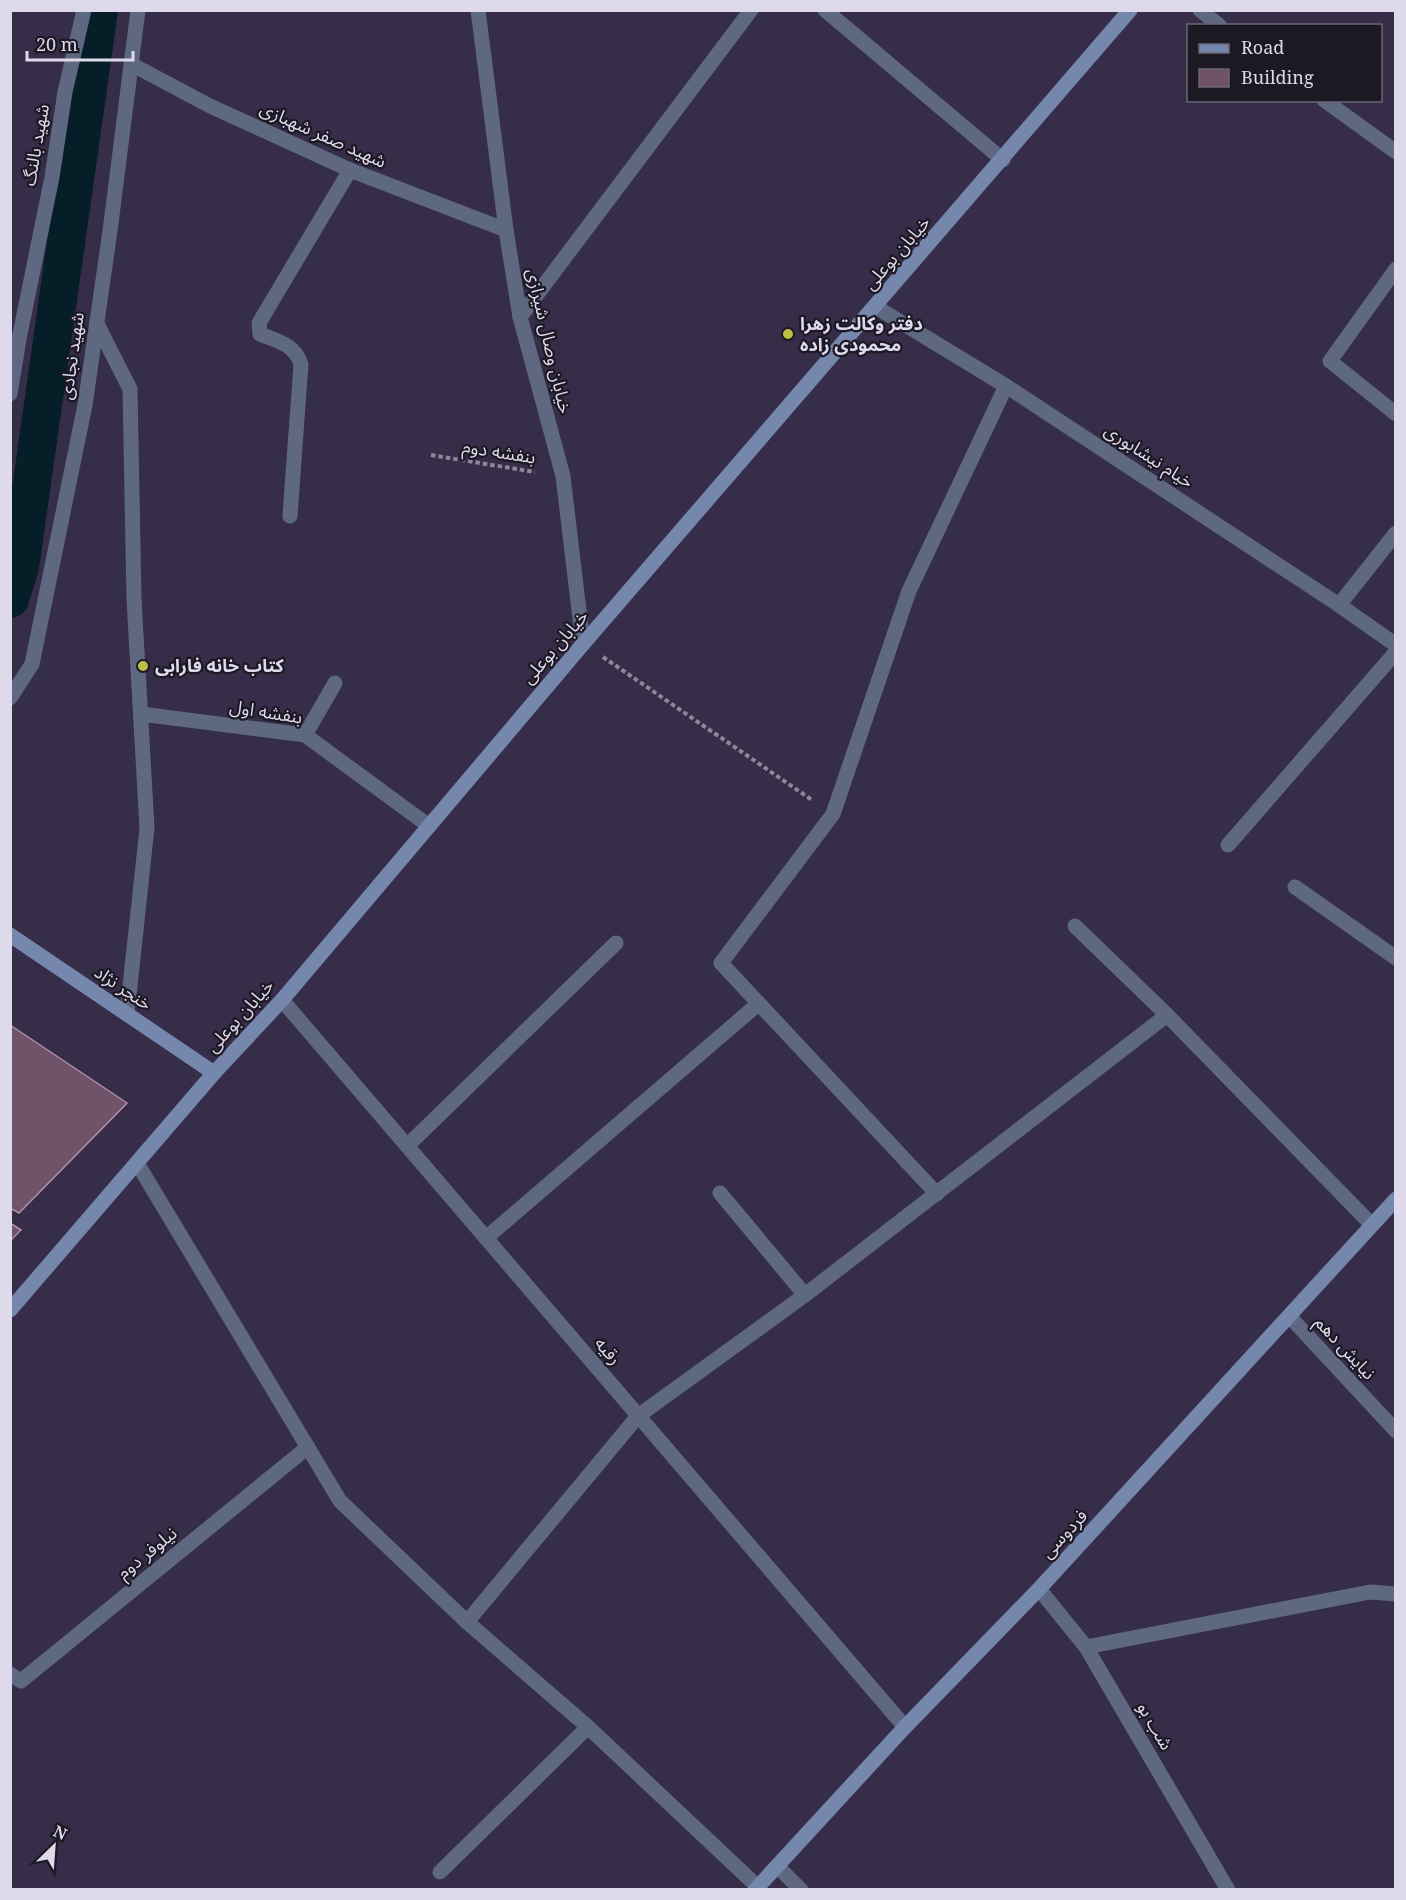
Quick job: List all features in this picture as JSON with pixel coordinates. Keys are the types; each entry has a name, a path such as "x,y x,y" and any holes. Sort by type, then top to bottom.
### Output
{"main road":[{"name":"خیابان بوعلی","path":"10,1310 214,1073 282,1000 584,644 1131,10"},
{"name":"خنجر نژاد","path":"10,935 214,1073"},
{"name":"فردوسی","path":"756,1888 905,1727 1039,1589 1290,1317 1395,1199"}],"street":[{"name":"شهيد بالنگ","path":"10,394 52,177 65,92 84,10"},
{"name":"شهید نجادی","path":"10,698 32,664 85,405 138,10"},
{"name":"خیابان وصال شیرازی","path":"478,10 506,230 520,317 563,476 584,644"},
{"path":"520,317 751,10"},
{"path":"825,10 1003,160"},
{"path":"1200,10 1218,24"},
{"name":"شهید صفر شهبازی","path":"130,64 210,106 350,170 506,230"},
{"path":"1327,102 1395,152"},
{"path":"290,516 301,364 296,352 260,334 259,323 350,170"},
{"path":"1395,269 1330,361 1395,414"},
{"name":"خیام نیشابوری","path":"876,307 1006,386 1339,604 1395,645"},
{"path":"97,324 130,389 134,599 147,828 127,1014"},
{"path":"937,1194 721,963 833,814 909,591 1006,386"},
{"path":"1339,604 1395,533"},
{"path":"1228,844 1395,652"},
{"path":"305,735 335,683"},
{"name":"بنفشه اول","path":"141,714 305,735 429,826"},
{"path":"1295,887 1395,958"},
{"path":"1075,926 1167,1016 1372,1225"},
{"path":"407,1146 616,943"},
{"name":"رقیه","path":"282,1000 905,1727"},
{"path":"486,1238 758,1004"},
{"path":"467,1622 638,1416 805,1295 1167,1016"},
{"path":"137,1163 340,1501 467,1622 588,1727 756,1888"},
{"path":"720,1193 805,1295"},
{"name":"نیایش دهم","path":"1290,1317 1395,1431"},
{"name":"نیلوفر دوم","path":"10,1674 21,1681 308,1447"},
{"name":"شب بو","path":"1039,1589 1086,1647 1228,1890"},
{"path":"1086,1647 1370,1592 1395,1594"},
{"path":"440,1872 588,1727"},
{"path":"777,1866 801,1890"}],"path":[{"name":"بنفشه دوم","path":"431,455 563,476"},
{"path":"584,644 833,814"}],"building":[{"path":"10,1025 127,1103 19,1213 10,1208"},
{"path":"10,1223 21,1230 10,1241"}],"waterway":[{"path":"10,599 20,567 99,10"}],"place":[{"name":"دفتر وکالت زهرا محمودی زاده","path":"788,334"},
{"name":"کتاب خانه فارابی","path":"143,666"}]}
